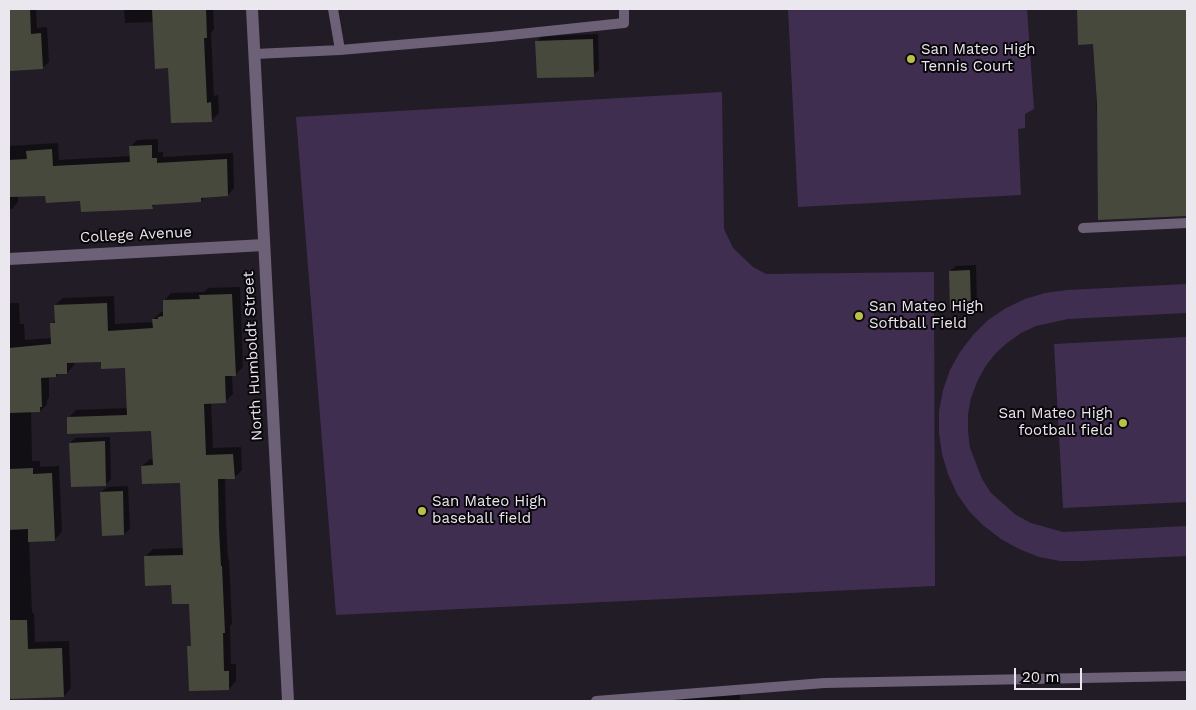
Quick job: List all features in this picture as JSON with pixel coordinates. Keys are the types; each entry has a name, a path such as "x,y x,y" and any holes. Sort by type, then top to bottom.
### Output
{"street":[{"name":"North Humboldt Street","path":"252,9 288,701"},
{"name":"College Avenue","path":"9,259 264,244"}],"lane":[{"path":"333,9 340,50"},
{"path":"254,54 340,50 492,37 624,22 624,9"},
{"path":"1083,228 1187,223"},
{"path":"596,701 824,683 1187,676"}],"shaded area":[{"name":"San Mateo High Tennis Court","path":"788,9 1027,9 1034,109 1025,114 1025,128 1018,129 1021,195 798,207"},
{"path":"722,92 724,229 733,248 753,267 766,274 934,272 935,586 336,615 296,117"},
{"path":"1187,284 1187,313 1068,319 1036,326 1021,333 995,354 985,367 971,398 968,414 968,431 970,448 982,479 991,493 1016,515 1031,523 1063,532 1187,526 1187,556 1060,561 1039,557 1019,549 1001,539 984,526 969,511 957,494 942,454 939,433 939,411 943,390 950,370 960,352 973,335 988,320 1006,308 1025,299 1045,293 1067,290"},
{"name":"San Mateo High football field","path":"1187,337 1187,502 1063,508 1054,344"}],"building":[{"path":"9,9 30,9 31,34 41,33 43,69 9,71"},
{"path":"152,9 206,9 207,38 204,38 207,103 211,102 212,122 171,123 168,68 155,69"},
{"path":"1077,9 1187,9 1187,216 1098,220 1097,104 1093,44 1078,45"},
{"path":"593,39 594,77 537,78 535,41"},
{"path":"152,145 152,158 157,158 157,163 227,159 228,196 201,198 201,202 152,205 153,209 81,212 80,201 46,203 45,196 9,197 9,160 27,159 26,151 52,149 53,166 130,162 129,146"},
{"path":"970,270 971,310 950,310 949,271"},
{"path":"232,294 236,376 225,376 226,403 204,404 206,455 233,454 235,479 218,479 225,633 223,633 224,671 229,671 229,690 189,691 187,646 191,646 189,604 172,604 171,585 145,586 144,556 183,555 180,483 142,484 141,466 153,465 151,431 67,434 67,417 127,415 125,368 101,369 101,362 67,363 67,374 56,374 56,377 41,378 42,407 40,407 40,412 9,413 9,348 51,344 50,323 55,323 54,305 107,303 108,331 153,328 152,319 158,319 158,317 163,316 163,300 200,299 199,295"},
{"path":"105,441 106,486 71,487 69,443"},
{"path":"33,468 33,474 52,473 55,541 28,542 28,529 9,530 9,469"},
{"path":"123,491 124,535 102,536 100,492"},
{"path":"9,620 27,620 28,649 62,648 64,697 9,699"}],"place":[{"name":"San Mateo High Tennis Court","path":"911,59"},
{"name":"San Mateo High Softball Field","path":"859,316"},
{"name":"San Mateo High football field","path":"1123,423"},
{"name":"San Mateo High baseball field","path":"422,511"}]}
